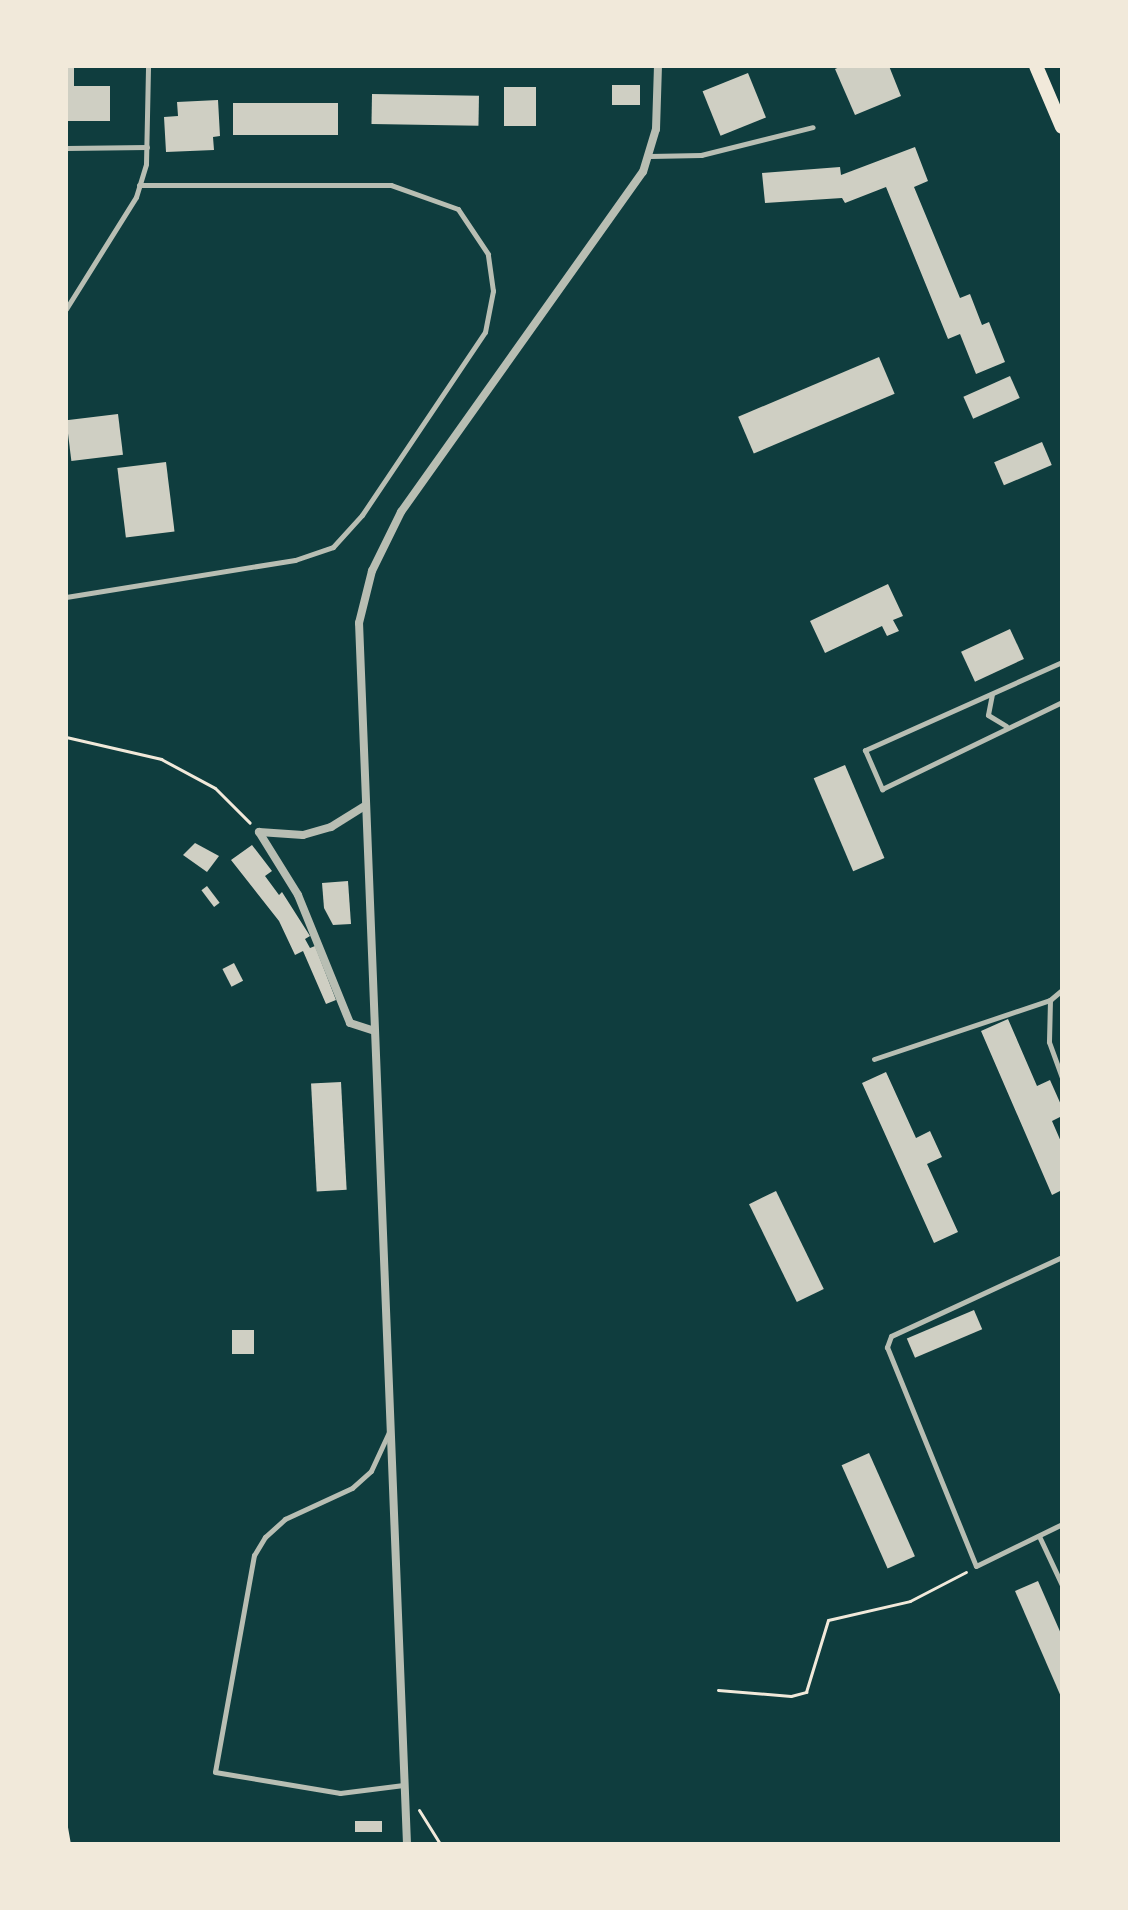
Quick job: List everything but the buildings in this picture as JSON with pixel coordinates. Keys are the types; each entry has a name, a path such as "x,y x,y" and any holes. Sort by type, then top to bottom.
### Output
{"main road":[{"path":"1036,66 1062,127"}],"street":[{"path":"407,1844 393,1424 364,806 359,623 372,571 401,512 650,156 658,66"},
{"path":"259,832 303,835 331,827 364,806"},
{"path":"259,832 298,895 350,1023 375,1031"}],"lane":[{"path":"66,309 128,214 139,185 147,147 148,66"},
{"path":"650,156 701,155 813,127"},
{"path":"66,148 147,147"},
{"path":"66,597 295,560 333,547 362,515 485,332 493,291 488,254 458,209 391,185 139,185"},
{"path":"1062,662 865,750 882,789 1062,702"},
{"path":"993,693 988,715 998,725 1009,726"},
{"path":"874,1059 1050,1000 1062,990"},
{"path":"1050,1000 1049,1042 1062,1078"},
{"path":"1062,1257 891,1336 887,1347 976,1566 1062,1524"},
{"path":"393,1424 371,1471 352,1488 285,1519 265,1537 254,1555 215,1772 340,1793 403,1785"},
{"path":"1039,1536 1062,1585"}],"path":[{"path":"66,737 161,759 215,788 259,832"},
{"path":"718,1690 791,1696 806,1692 828,1620 910,1601 976,1566"},
{"path":"404,1795 427,1818 440,1844"},
{"path":"66,1827 69,1844"}]}
